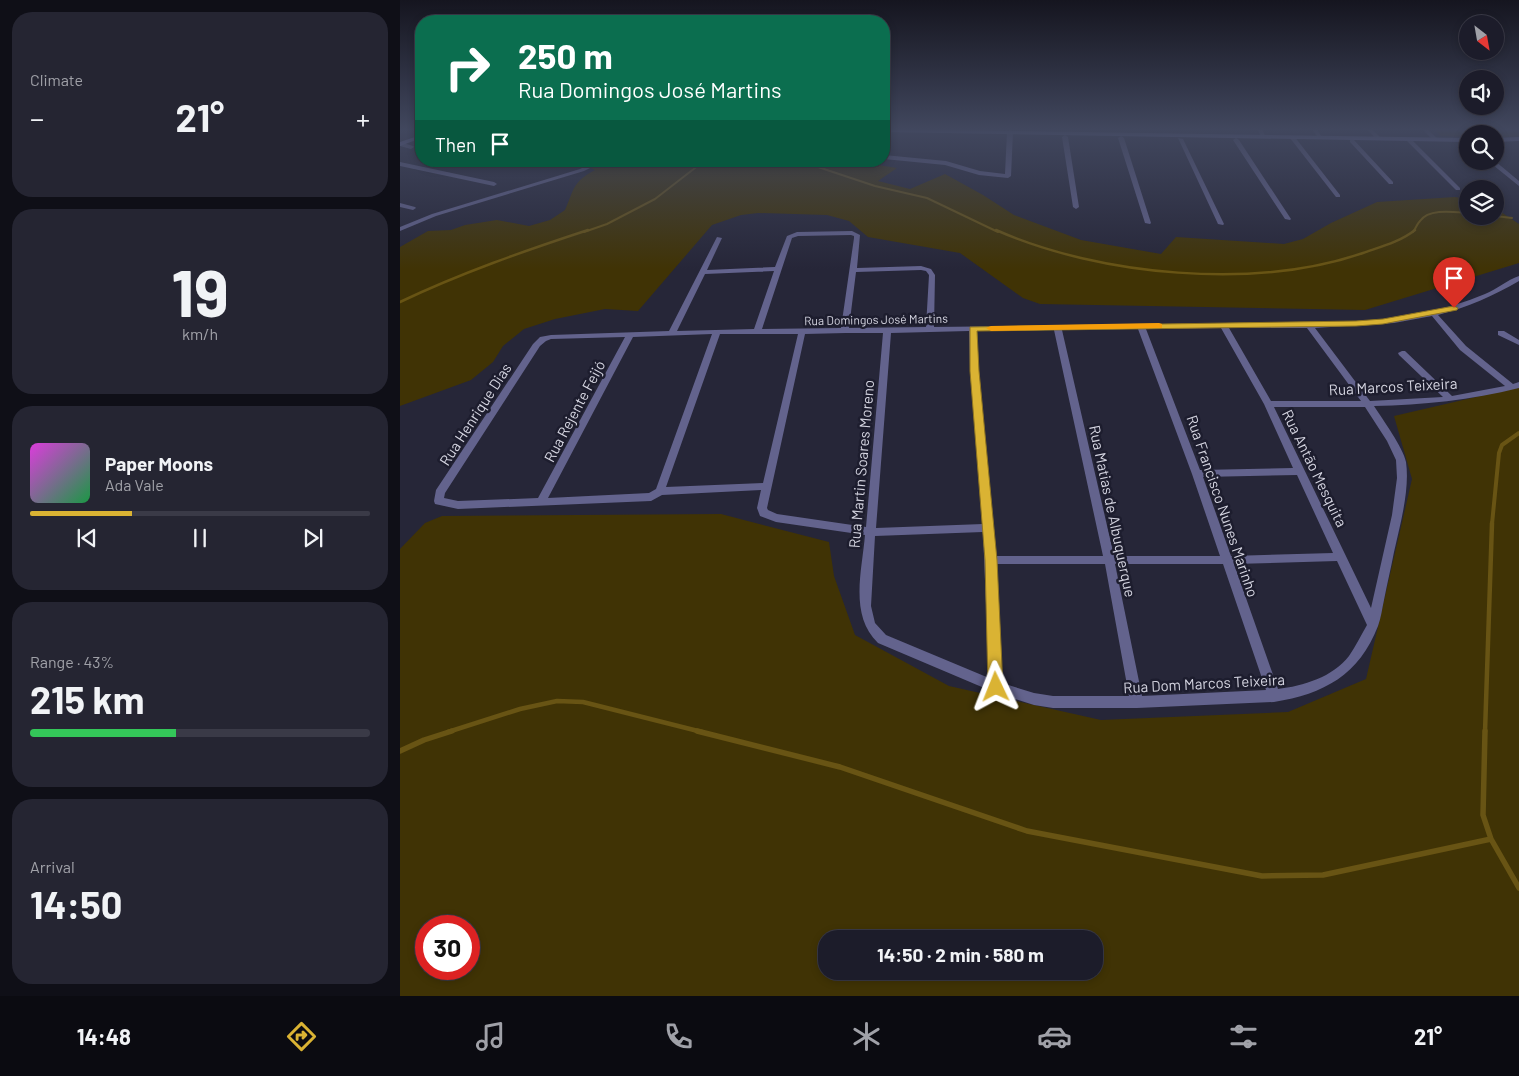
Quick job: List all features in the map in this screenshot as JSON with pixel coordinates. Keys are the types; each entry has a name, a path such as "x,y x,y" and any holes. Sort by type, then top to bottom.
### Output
{"street":[{"path":"454,175 494,184"},
{"path":"400,229 434,215 565,175"},
{"path":"1071,175 1076,207"},
{"path":"1133,175 1148,224"},
{"path":"1196,175 1221,224"},
{"path":"1259,175 1288,219"},
{"path":"1322,175 1338,196"},
{"path":"1384,175 1391,183"},
{"path":"1445,175 1458,189"},
{"path":"1509,175 1519,184"},
{"path":"400,204 413,208"},
{"path":"757,332 788,238 797,234 855,234 858,236 845,331"},
{"path":"672,333 719,238"},
{"path":"854,270 921,268 929,270 932,276 930,329"},
{"path":"703,272 778,269"},
{"name":"Rua Domingos José Martins","path":"555,336 1057,327 1309,325 1383,322 1433,313 1472,303 1517,280"},
{"path":"1433,313 1462,348 1516,386"},
{"name":"Rua Dom Marcos Teixeira","path":"864,600 868,622 874,632 882,639 996,687 1034,699 1054,702 1138,702 1274,696 1294,693 1315,686 1337,674 1352,661 1373,625 1397,515 1402,478 1401,460 1397,450 1367,403 1309,325"},
{"name":"Rua Francisco Nunes Marinho","path":"1141,326 1198,474 1274,696"},
{"name":"Rua Antão Mesquita","path":"1224,326 1268,404 1373,625"},
{"name":"Rua Matias de Albuquerque","path":"1057,327 1109,559 1138,702"},
{"path":"973,329 974,371 989,528 996,687"},
{"name":"Rua Martin Soares Moreno","path":"864,600 887,330"},
{"path":"802,331 762,508 764,512 776,518 870,532 989,528"},
{"path":"660,491 717,332"},
{"path":"1501,333 1519,343"},
{"name":"Rua Rejente Feijó","path":"541,501 630,334"},
{"name":"Rua Henrique Dias","path":"541,501 458,505 439,501 440,493 537,344 543,339 555,336"},
{"path":"1402,353 1450,399"},
{"name":"Rua Marcos Teixeira","path":"1268,404 1367,403 1450,399 1516,386"},
{"path":"1198,474 1299,471"},
{"path":"541,501 644,499 660,491 767,486"},
{"path":"991,560 1226,560 1341,557"}],"shaded area":[{"path":"585,175 886,175 878,181 910,189 942,175 948,175 1014,215 1081,240 1161,254 1176,237 1284,244 1303,239 1331,223 1377,202 1455,197 1459,198 1459,225 1504,225 1504,214 1519,224 1519,263 1365,310 1040,304 1023,298 960,253 868,237 849,221 827,215 758,213 741,215 712,225 638,311 605,309 555,319 524,329 503,346 493,362 471,380 400,406 400,247 428,231 451,230 465,225 497,220 529,226 550,220 565,210 572,192"},
{"path":"1519,387 1519,996 400,996 400,549 425,523 442,516 721,514 829,542 834,576 855,635 949,686 1101,720 1288,712 1366,679 1412,479 1394,416"}],"waterway":[{"path":"584,232 607,224 655,199 685,175"},
{"path":"843,175 875,186 927,198 998,232"},
{"path":"1414,231 1420,221 1429,214 1435,212 1459,213"},
{"path":"1504,217 1512,218"},
{"path":"400,302 446,281 588,230"},
{"path":"996,230 1037,246 1082,258 1129,267 1178,273 1227,274 1275,271 1320,265 1383,246 1403,238 1414,231"},
{"path":"1492,524 1499,453 1502,445 1519,433"},
{"path":"1485,732 1492,523"},
{"path":"448,732 520,709 557,701 583,702 702,732"},
{"path":"400,751 424,740 452,731"},
{"path":"697,731 840,767 1027,831 1262,876 1323,875 1491,839"},
{"path":"1485,731 1483,815 1491,839"},
{"path":"1491,839 1519,888"}],"slow traffic":[{"path":"991,328 1159,326"}],"route":[{"path":"996,687 991,560 974,371 973,329 1299,325 1383,322 1454,308"}]}
